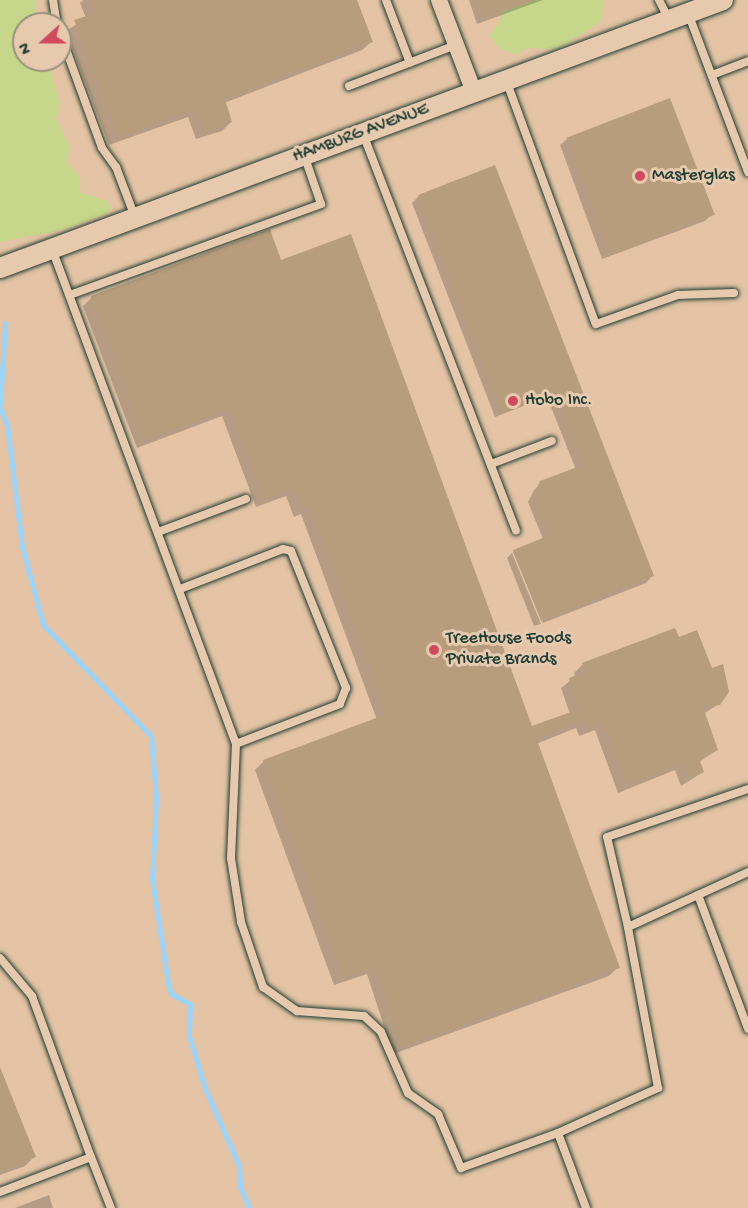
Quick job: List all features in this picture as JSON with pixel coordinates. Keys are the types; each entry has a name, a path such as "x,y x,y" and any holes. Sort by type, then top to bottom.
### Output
{"street":[{"path":"439,0 474,92"},
{"name":"HAMBURG AVENUE","path":"0,268 723,0"}],"lane":[{"path":"386,0 410,63"},
{"path":"659,0 669,20"},
{"path":"688,13 748,172"},
{"path":"349,86 456,45"},
{"path":"712,75 748,61"},
{"path":"72,66 102,148 116,167 135,217"},
{"path":"506,80 596,324 678,295 734,293"},
{"path":"363,133 516,531"},
{"path":"70,296 321,204 304,155"},
{"path":"52,249 236,744 231,858 240,922 263,987 297,1011 364,1016 381,1032 408,1093 438,1114 461,1168 558,1133 658,1088 628,927 607,837 748,789"},
{"path":"490,464 552,441"},
{"path":"158,532 246,499"},
{"path":"180,589 283,549 291,550 346,688 340,704 236,744"},
{"path":"628,927 748,872"},
{"path":"698,895 748,1029"},
{"path":"0,958 32,996 111,1208"},
{"path":"558,1133 586,1208"},
{"path":"0,1192 92,1156"}],"green space":[{"path":"0,0 36,0 36,12 12,12 12,72 51,72 59,102 56,119 70,148 66,162 80,177 79,192 107,201 111,207 108,213 62,230 0,242"},
{"path":"534,0 604,0 600,22 555,49 528,48 515,55 498,48 489,35 500,21 502,12"}],"building":[{"path":"91,0 357,0 373,42 225,99 232,122 205,132 197,109 118,137 74,20 96,13"},
{"path":"477,0 530,0 530,2 484,18"},
{"name":"Masterglas","path":"670,98 715,215 611,254 566,138"},
{"name":"Hobo Inc.","path":"495,165 654,576 541,621 513,550 550,535 534,495 540,481 583,465 554,391 502,412 418,195"},
{"name":"TreeHouse Foods Private Brands","path":"270,229 281,260 351,234 532,726 579,709 569,678 585,672 582,663 675,628 679,637 697,630 712,668 723,664 729,692 720,705 703,707 718,750 699,758 704,772 690,779 684,763 627,785 603,722 588,728 584,720 537,740 620,968 402,1046 375,966 343,977 263,760 387,714 310,506 303,509 295,488 265,499 230,409 145,440 91,296"},
{"path":"0,1067 36,1157 0,1171"}],"waterway":[{"path":"0,404 5,323"},
{"path":"0,408 7,425 22,547 43,625 151,736 156,798 152,879 168,984 171,994 190,1004 189,1036 205,1089 239,1166 240,1187 249,1208"}],"place":[{"name":"Masterglas","path":"640,176"},
{"name":"Hobo Inc.","path":"513,401"},
{"name":"TreeHouse Foods Private Brands","path":"434,650"}]}
